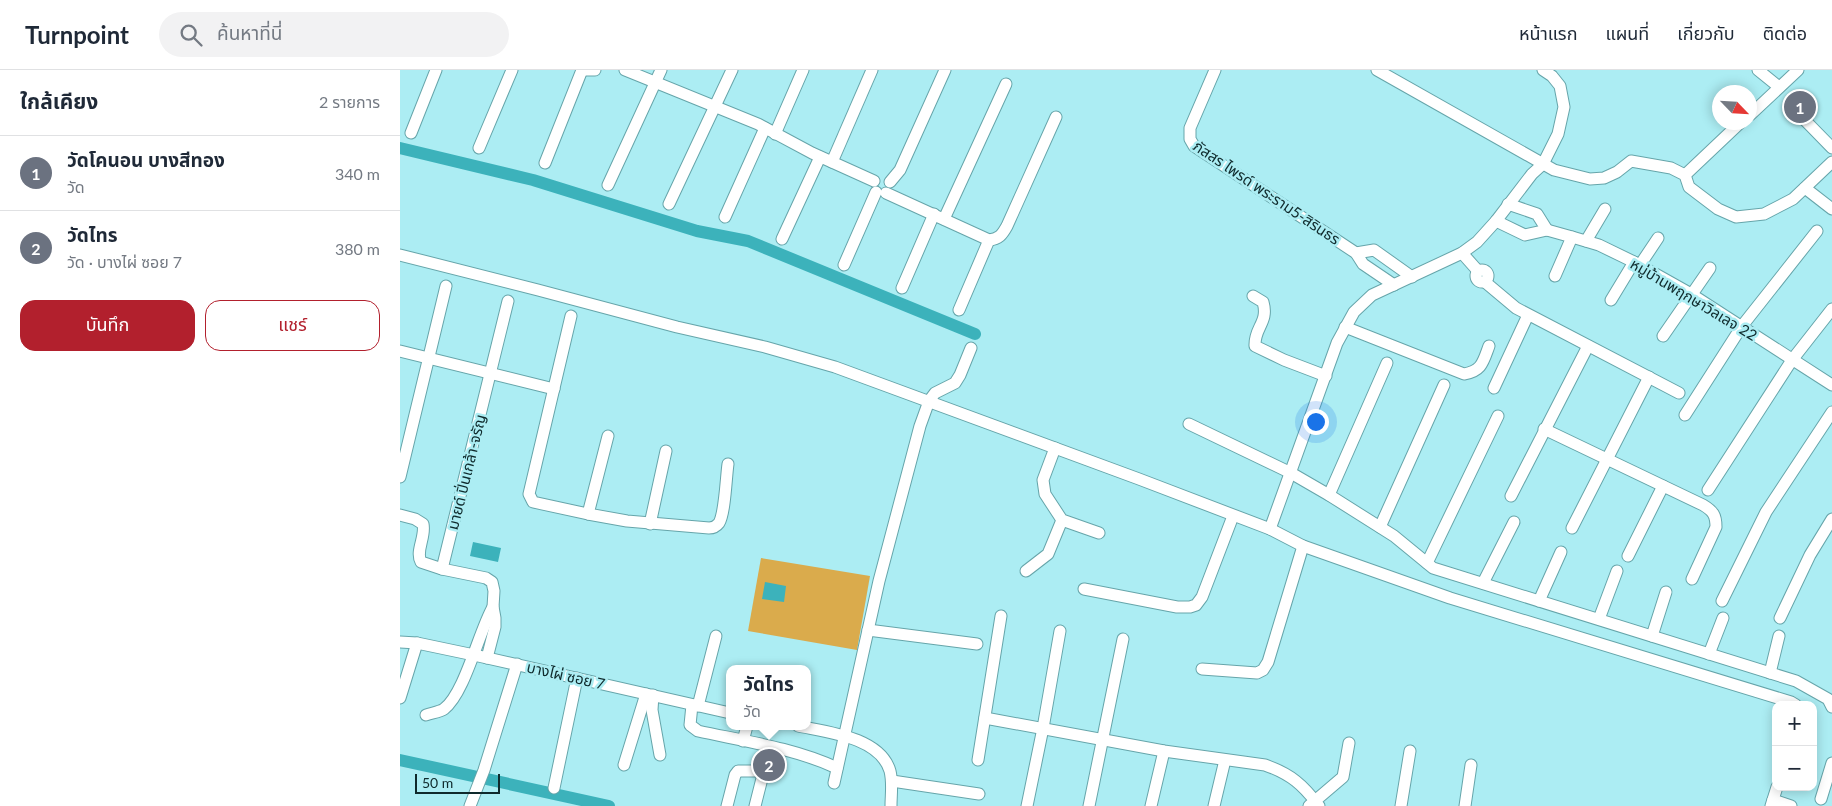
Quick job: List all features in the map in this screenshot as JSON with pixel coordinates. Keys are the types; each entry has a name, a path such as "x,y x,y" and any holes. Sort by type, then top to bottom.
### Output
{"street":[{"path":"411,133 436,70"},
{"path":"479,148 512,70"},
{"path":"545,163 583,70 595,70"},
{"path":"625,70 714,107 739,115 939,217 989,240 998,239 1003,234 1056,117"},
{"path":"608,185 661,70"},
{"path":"669,204 732,70"},
{"path":"725,217 803,70"},
{"path":"832,162 872,70"},
{"path":"844,265 882,187 900,170 945,70"},
{"name":"ภัสสร ไพรด์ พระราม5-สิรินธร","path":"1215,70 1190,128 1190,139 1194,146 1356,253 1363,264 1394,285"},
{"path":"1377,70 1554,170 1590,179 1604,178 1617,172 1631,160 1671,168 1685,175 1689,187 1718,209 1736,217 1764,214 1793,199 1832,162"},
{"path":"1270,529 1337,343 1354,312 1372,295 1462,253 1477,242 1496,222 1532,174 1543,164 1558,134 1564,107 1560,86 1552,76 1543,70"},
{"path":"1758,70 1779,87"},
{"path":"1757,108 1798,70"},
{"path":"902,288 1006,84"},
{"path":"1793,108 1832,148"},
{"path":"1685,175 1733,130"},
{"path":"782,239 820,157"},
{"path":"1805,188 1830,204"},
{"path":"1496,222 1525,235 1547,230 1537,214 1508,204"},
{"path":"1586,241 1605,209"},
{"name":"หมู่บ้านพฤกษาวิลเลจ 22","path":"1547,230 1586,241 1637,264 1691,294 1832,385"},
{"path":"1684,415 1742,326 1817,231"},
{"path":"1555,276 1572,237"},
{"path":"1611,300 1658,238"},
{"path":"958,310 989,240"},
{"path":"1356,253 1374,250 1412,276"},
{"path":"1462,253 1478,271 1475,276 1476,280 1482,283 1485,282 1516,308 1679,393"},
{"path":"400,255 678,328 765,347 835,367 1270,529 1303,546 1450,598 1788,701"},
{"path":"1663,336 1710,268"},
{"path":"400,477 446,286"},
{"path":"1253,296 1263,302 1266,312 1255,338 1255,346 1284,360 1326,376"},
{"name":"มายด์ ปิ่นเกล้า-จรัญ","path":"442,569 508,300"},
{"path":"1708,490 1792,360 1832,309"},
{"path":"1494,388 1528,315"},
{"path":"571,316 529,494 530,498 536,503 650,524 715,527 719,524 722,516 728,464"},
{"path":"1345,328 1464,374 1474,372 1482,365 1490,346"},
{"path":"1511,496 1588,346"},
{"path":"834,783 868,630 912,450 929,401 935,393 955,383 971,348"},
{"path":"400,351 554,389"},
{"path":"1329,495 1387,363"},
{"path":"1572,528 1606,458 1649,377"},
{"path":"1380,527 1444,385"},
{"path":"1722,601 1766,512 1832,412"},
{"path":"1427,563 1498,416"},
{"path":"1189,424 1291,473 1329,495 1394,536 1433,568 1796,681 1828,699 1831,703"},
{"path":"1544,429 1703,504 1714,511 1716,527 1692,579"},
{"path":"588,514 608,436"},
{"path":"1055,448 1043,480 1043,487 1054,510 1062,520 1099,533"},
{"path":"650,524 666,451"},
{"path":"1628,556 1663,486"},
{"path":"400,515 415,518 423,524 424,533 418,558 421,562 442,569 486,578 492,582 495,626 487,658"},
{"path":"1084,589 1177,607 1196,605 1202,597 1233,516"},
{"path":"1780,618 1810,555 1832,519"},
{"path":"1026,571 1048,554 1062,520"},
{"path":"1483,583 1514,522"},
{"path":"1202,669 1257,672 1263,670 1268,662 1303,546"},
{"path":"1539,601 1561,552"},
{"path":"1598,619 1616,571"},
{"path":"1652,636 1666,592"},
{"path":"426,715 444,709 455,696 474,655 482,628 493,606"},
{"path":"978,760 1001,616"},
{"path":"1709,654 1723,618"},
{"path":"868,630 977,644"},
{"path":"1027,806 1060,631"},
{"path":"716,636 689,721 693,729 770,747 838,768"},
{"path":"1770,673 1779,636"},
{"path":"1089,806 1123,640"},
{"name":"บางไผ่ ซอย 7","path":"400,642 416,643 517,664 726,712"},
{"path":"400,698 416,643"},
{"path":"470,806 478,789 517,664"},
{"path":"554,788 577,678"},
{"path":"650,694 660,755"},
{"path":"624,765 650,694"},
{"path":"985,718 1164,751 1265,765 1281,770 1303,786 1314,804 1344,778 1350,743"},
{"path":"811,728 845,735 873,749 881,756 890,770 892,781 891,806"},
{"path":"744,741 746,730"},
{"path":"755,806 770,747"},
{"path":"1151,806 1164,751"},
{"path":"1401,806 1410,751"},
{"path":"1214,806 1225,760"},
{"path":"1821,798 1832,763"},
{"path":"1465,806 1471,765"},
{"path":"727,806 735,775 738,771 765,771"},
{"path":"892,781 979,794"},
{"path":"1776,791 1772,803 1791,806"}],"shaded area":[{"path":"761,558 870,576 857,650 748,631"}],"water":[{"path":"473,542 501,548 498,562 470,556"},
{"path":"765,582 786,586 784,602 762,599"}],"waterway":[{"path":"400,148 533,180 697,231 748,241 975,334"},
{"path":"400,760 609,806"}],"place":[{"name":"วัดโคนอน บางสีทอง","path":"1800,107"},
{"name":"วัดไทร","path":"769,765"}]}
